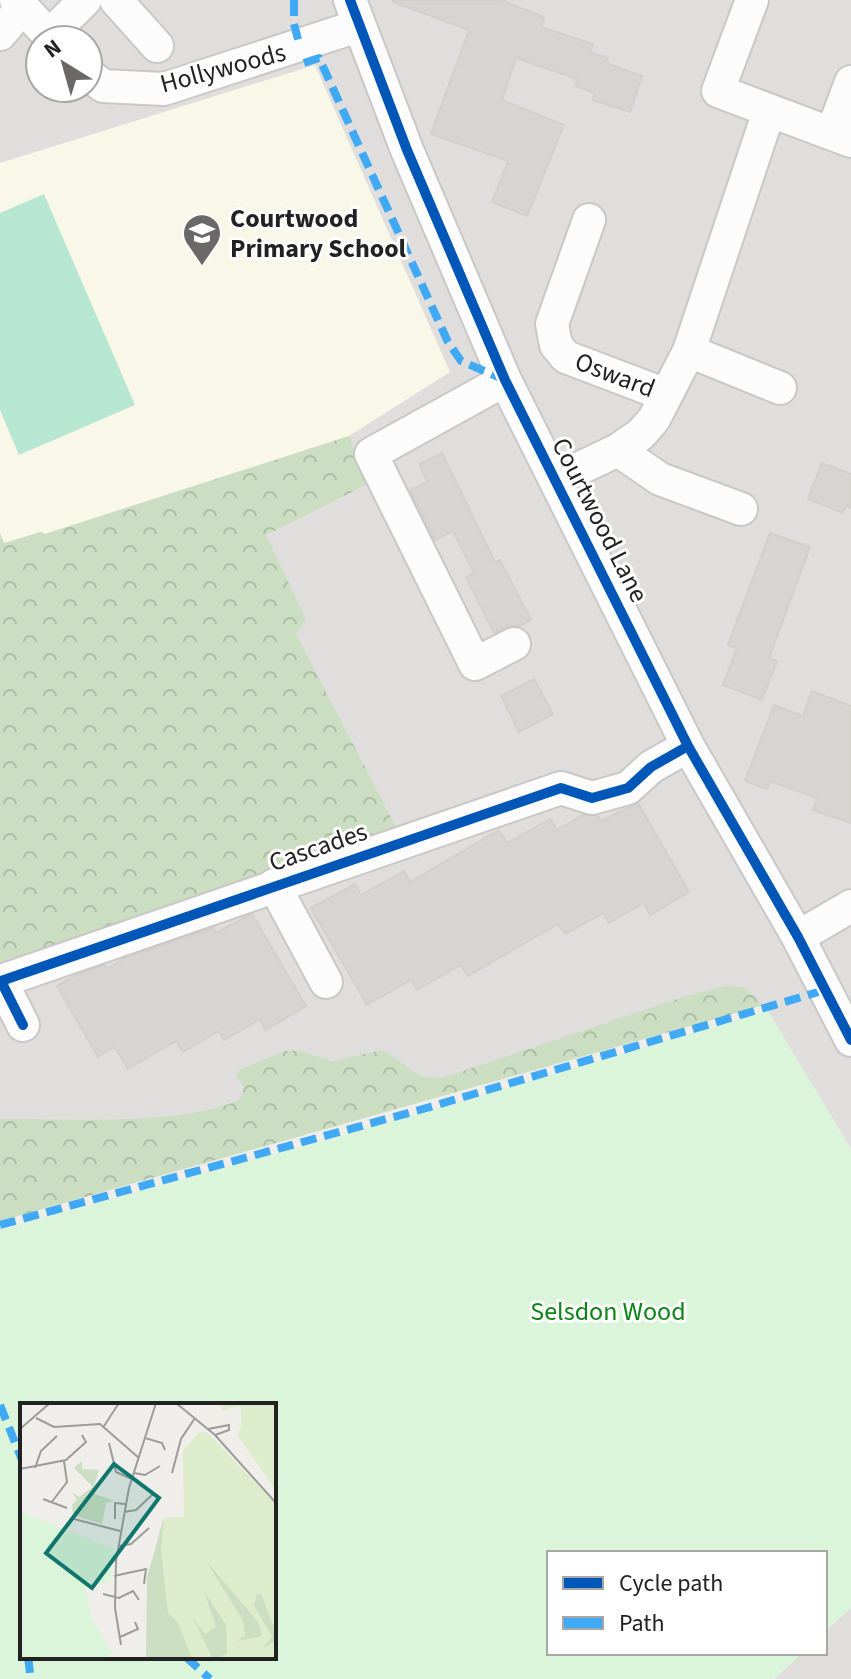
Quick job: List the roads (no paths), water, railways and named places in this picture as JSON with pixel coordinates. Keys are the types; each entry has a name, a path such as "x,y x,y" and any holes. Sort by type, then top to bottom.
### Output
{"street":[{"path":"64,24 85,0"},
{"path":"116,0 157,46"},
{"path":"752,0 718,91 842,137 851,82"},
{"path":"0,34 20,3 39,24"},
{"name":"Hollywoods","path":"104,86 164,89 354,13"},
{"name":"Courtwood Lane","path":"354,13 407,150 505,380 688,746 798,937 851,1040"},
{"name":"Osward","path":"555,480 618,450 641,434 654,419 689,351 769,111"},
{"name":"Osward","path":"589,220 552,324 556,345 566,357 666,395"},
{"name":"Osward","path":"689,351 780,388"},
{"path":"505,380 371,454 475,664 514,644"},
{"path":"618,450 660,479 741,509"},
{"name":"Cascades","path":"23,1025 1,981 561,788 592,798 628,788 651,767 688,746"},
{"path":"274,885 326,982"},
{"path":"798,937 851,906"}],"place":[{"name":"Courtwood Primary School","path":"202,267"}],"park label":[{"name":"Selsdon Wood","path":"608,1311"}]}
